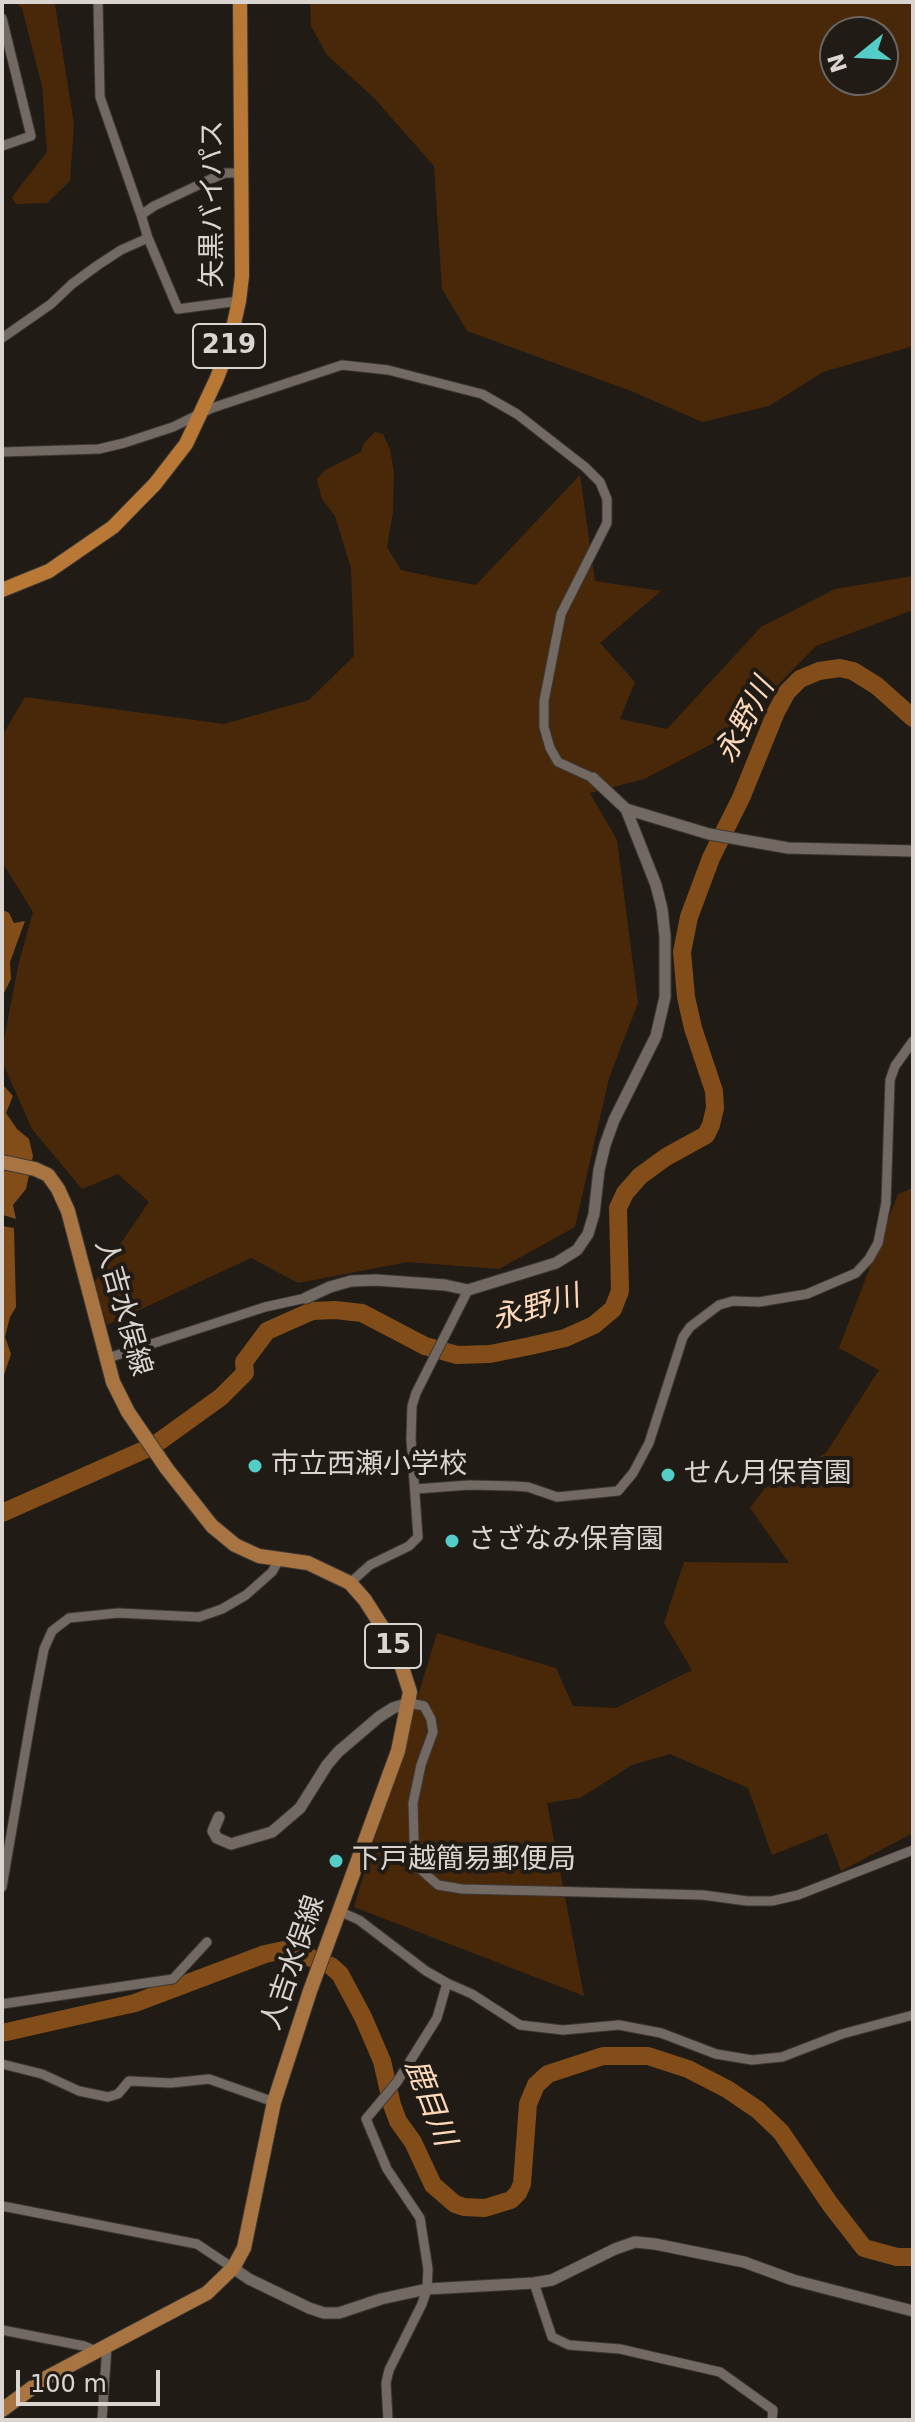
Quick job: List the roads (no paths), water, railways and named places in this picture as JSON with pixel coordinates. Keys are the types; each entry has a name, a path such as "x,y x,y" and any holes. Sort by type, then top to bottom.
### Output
{"highway":[{"name":"矢黒バイパス","path":"2,588 49,571 113,527 155,484 186,444 229,346 239,301 243,249 240,2"}],"main road":[{"name":"人吉水俣線","path":"2,1162 48,1175 58,1189 68,1211 113,1382 141,1431 212,1526 235,1545 259,1556 308,1563 350,1583 365,1600 399,1658 410,1692 398,1751 310,1991 274,2102 244,2248 233,2268 207,2293 44,2379 2,2410"}],"street":[{"path":"98,2 100,97 148,238 178,309 239,301"},
{"path":"2,18 31,136 2,146"},
{"path":"141,215 225,173 241,173"},
{"path":"2,338 51,304 98,265 148,238"},
{"path":"2,452 99,449 173,427 201,412 342,365 362,365 482,394 517,414 585,467 600,482 607,499 607,523 561,614 548,669 544,727 558,762 593,778 626,809 656,885 662,909 665,986 656,1036 614,1120 599,1170 594,1214 588,1234 577,1250 546,1267 468,1290 445,1285 351,1281 306,1298 265,1307 105,1359"},
{"path":"626,809 709,834 788,848 913,851"},
{"path":"416,1489 513,1486 528,1487 557,1497 618,1491 633,1473 649,1443 683,1337 690,1327 719,1305 807,1294 856,1273 869,1259 878,1243 886,1203 890,1080 895,1066 913,1041"},
{"path":"350,1583 370,1565 409,1546 418,1537 411,1439 412,1406 468,1290"},
{"path":"2,1887 44,1649 52,1631 69,1618 118,1613 199,1617 246,1595 272,1572 279,1560"},
{"path":"219,1817 213,1831 217,1838 231,1844 272,1832 300,1808 338,1752 386,1712 409,1703 424,1706 431,1719 433,1732 421,1765 413,1803 414,1840 421,1870 438,1885 462,1889 703,1895 772,1901 798,1895 913,1850"},
{"path":"339,1911 359,1920 426,1971 472,1994 520,2025 563,2030 619,2025 661,2033 716,2054 752,2060 782,2057 842,2034 913,2015"},
{"path":"2,2004 173,1979 207,1942"},
{"path":"388,2420 386,2383 389,2370 422,2304 428,2269 420,2218 387,2169 366,2119 397,2082 437,2018 447,1983"},
{"path":"2,2064 42,2074 79,2091 108,2097 118,2094 129,2081 171,2083 209,2079 274,2102"},
{"path":"2,2206 197,2244 249,2279 324,2313 339,2313 381,2299 427,2289 534,2283 568,2273 635,2242 744,2262 793,2280 913,2311"},
{"path":"534,2283 552,2337 569,2345 620,2349 720,2372 773,2410 772,2420"},
{"path":"2,2330 102,2348 102,2420"}],"waterway":[{"name":"永野川","path":"2,1513 153,1446 221,1397 245,1373 244,1362 267,1331 312,1311 362,1313 425,1346 457,1355 490,1354 565,1338 594,1325 613,1309 620,1291 618,1208 625,1193 640,1176 666,1157 706,1135 711,1125 715,1108 714,1091 693,1028 686,997 682,952 689,917 711,858 741,798 776,712 787,692 800,679 819,671 840,668 853,671 877,686 913,718"},
{"name":"鹿目川","path":"2,2033 135,2003 265,1954 289,1949 331,1966 340,1974 382,2061 398,2121 413,2142 433,2185 455,2204 485,2208 511,2200 518,2193 522,2184 528,2104 536,2085 548,2074 603,2056 648,2056 688,2069 727,2089 758,2110 781,2132 864,2248 897,2257 913,2257"}],"place":[{"name":"市立西瀬小学校","path":"255,1466"},
{"name":"せん月保育園","path":"668,1475"},
{"name":"さざなみ保育園","path":"452,1541"},
{"name":"下戸越簡易郵便局","path":"336,1861"}]}
